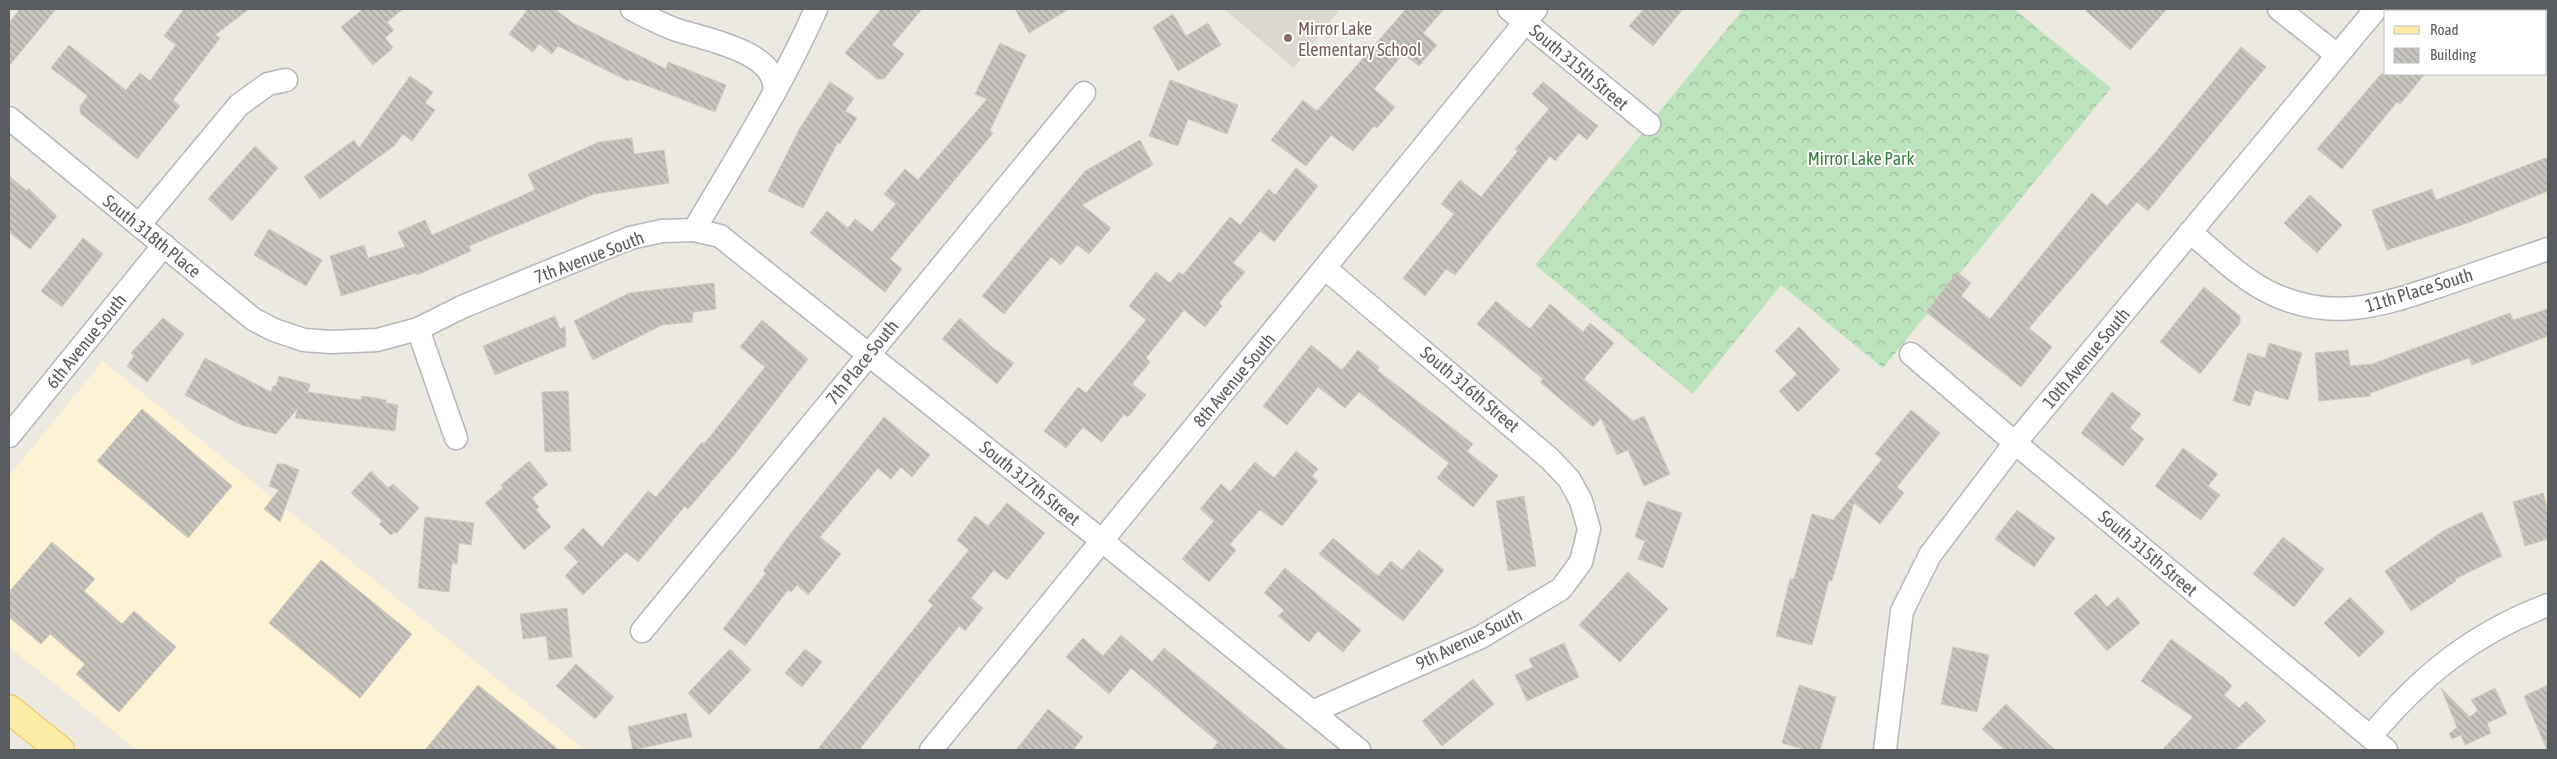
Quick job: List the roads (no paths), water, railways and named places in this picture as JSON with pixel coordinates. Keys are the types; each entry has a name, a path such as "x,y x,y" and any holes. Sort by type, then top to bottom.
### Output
{"main road":[{"path":"9,708 60,750"}],"street":[{"path":"632,9 674,28 749,54 767,69 773,82 774,93"},
{"path":"694,230 774,93 796,53 816,9"},
{"path":"2279,9 2337,55"},
{"name":"10th Avenue South","path":"1885,750 1902,611 1930,555 2015,443 2376,9"},
{"name":"South 315th Street","path":"1523,13 1649,124"},
{"name":"8th Avenue South","path":"932,750 1101,540 1326,269 1523,13"},
{"path":"139,225 239,105 253,92 268,84 286,80"},
{"name":"7th Place South","path":"642,631 868,353 1084,93"},
{"name":"South 318th Place","path":"9,118 253,319 274,330 304,340"},
{"name":"7th Avenue South","path":"304,340 331,342 377,340 418,329 462,308 630,238 662,231 694,230"},
{"name":"South 317th Street","path":"694,230 720,236 1101,540 1359,750"},
{"name":"11th Place South","path":"2190,232 2257,286 2274,295 2295,303 2343,309 2383,304 2548,249"},
{"name":"6th Avenue South","path":"9,436 164,245"},
{"name":"South 316th Street","path":"1326,269 1550,459 1569,479 1581,501 1590,529"},
{"path":"418,329 456,438"},
{"name":"South 315th Street","path":"1910,354 2378,744"},
{"name":"9th Avenue South","path":"1312,712 1481,637 1561,589 1580,562 1590,529"},
{"path":"2378,744 2416,687 2476,639 2498,626 2548,605"}],"place":[{"name":"Mirror Lake Elementary School","path":"1288,38"}],"park label":[{"name":"Mirror Lake Park","path":"1861,158"}]}
